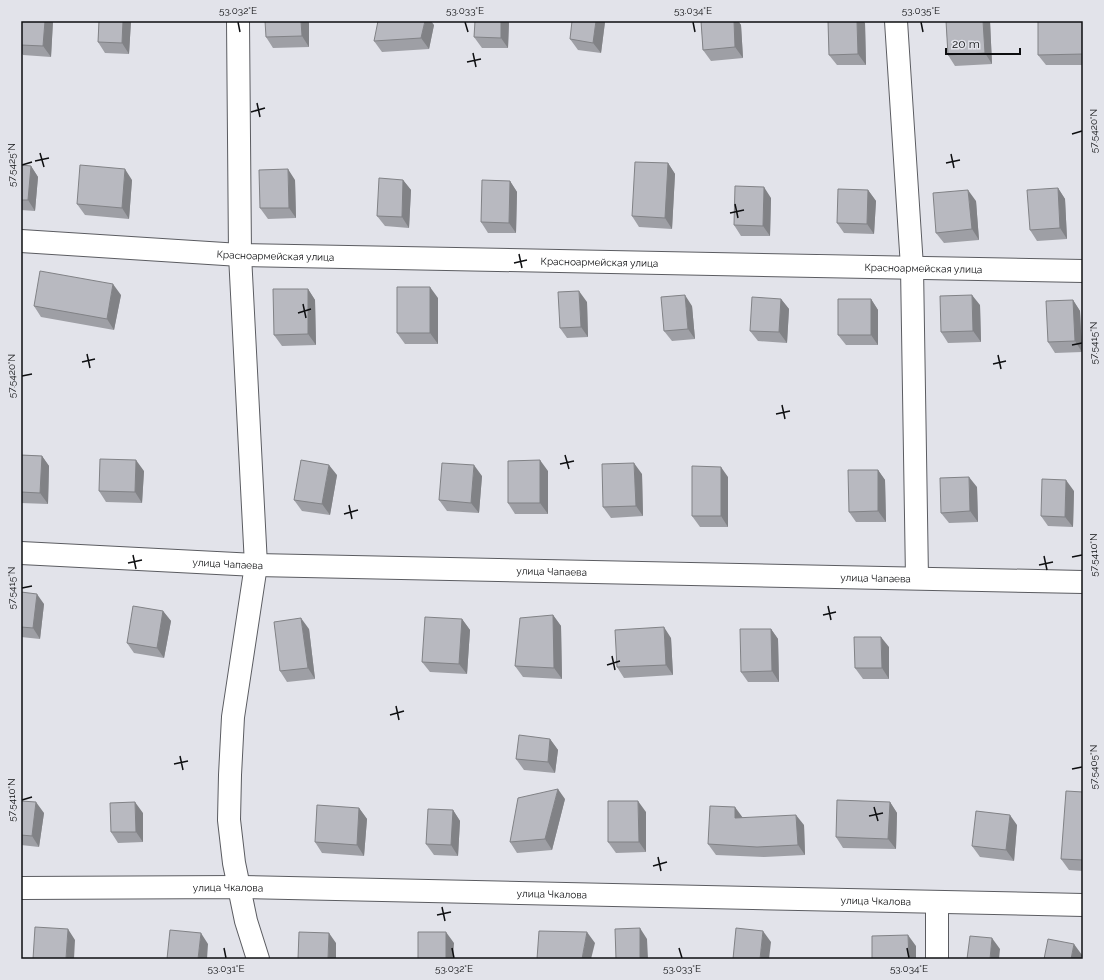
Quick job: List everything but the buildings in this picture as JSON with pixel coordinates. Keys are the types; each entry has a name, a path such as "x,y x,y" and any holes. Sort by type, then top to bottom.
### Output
{"street":[{"path":"238,21 240,255 256,565 233,717 229,820 234,863 246,921 258,959"},
{"path":"896,21 912,267 917,578"},
{"name":"Красноармейская улица","path":"21,241 240,255 1083,271"},
{"name":"улица Чапаева","path":"21,553 256,565 1083,582"},
{"name":"улица Чкалова","path":"21,888 240,887 1083,905"},
{"path":"937,902 937,959"}]}
